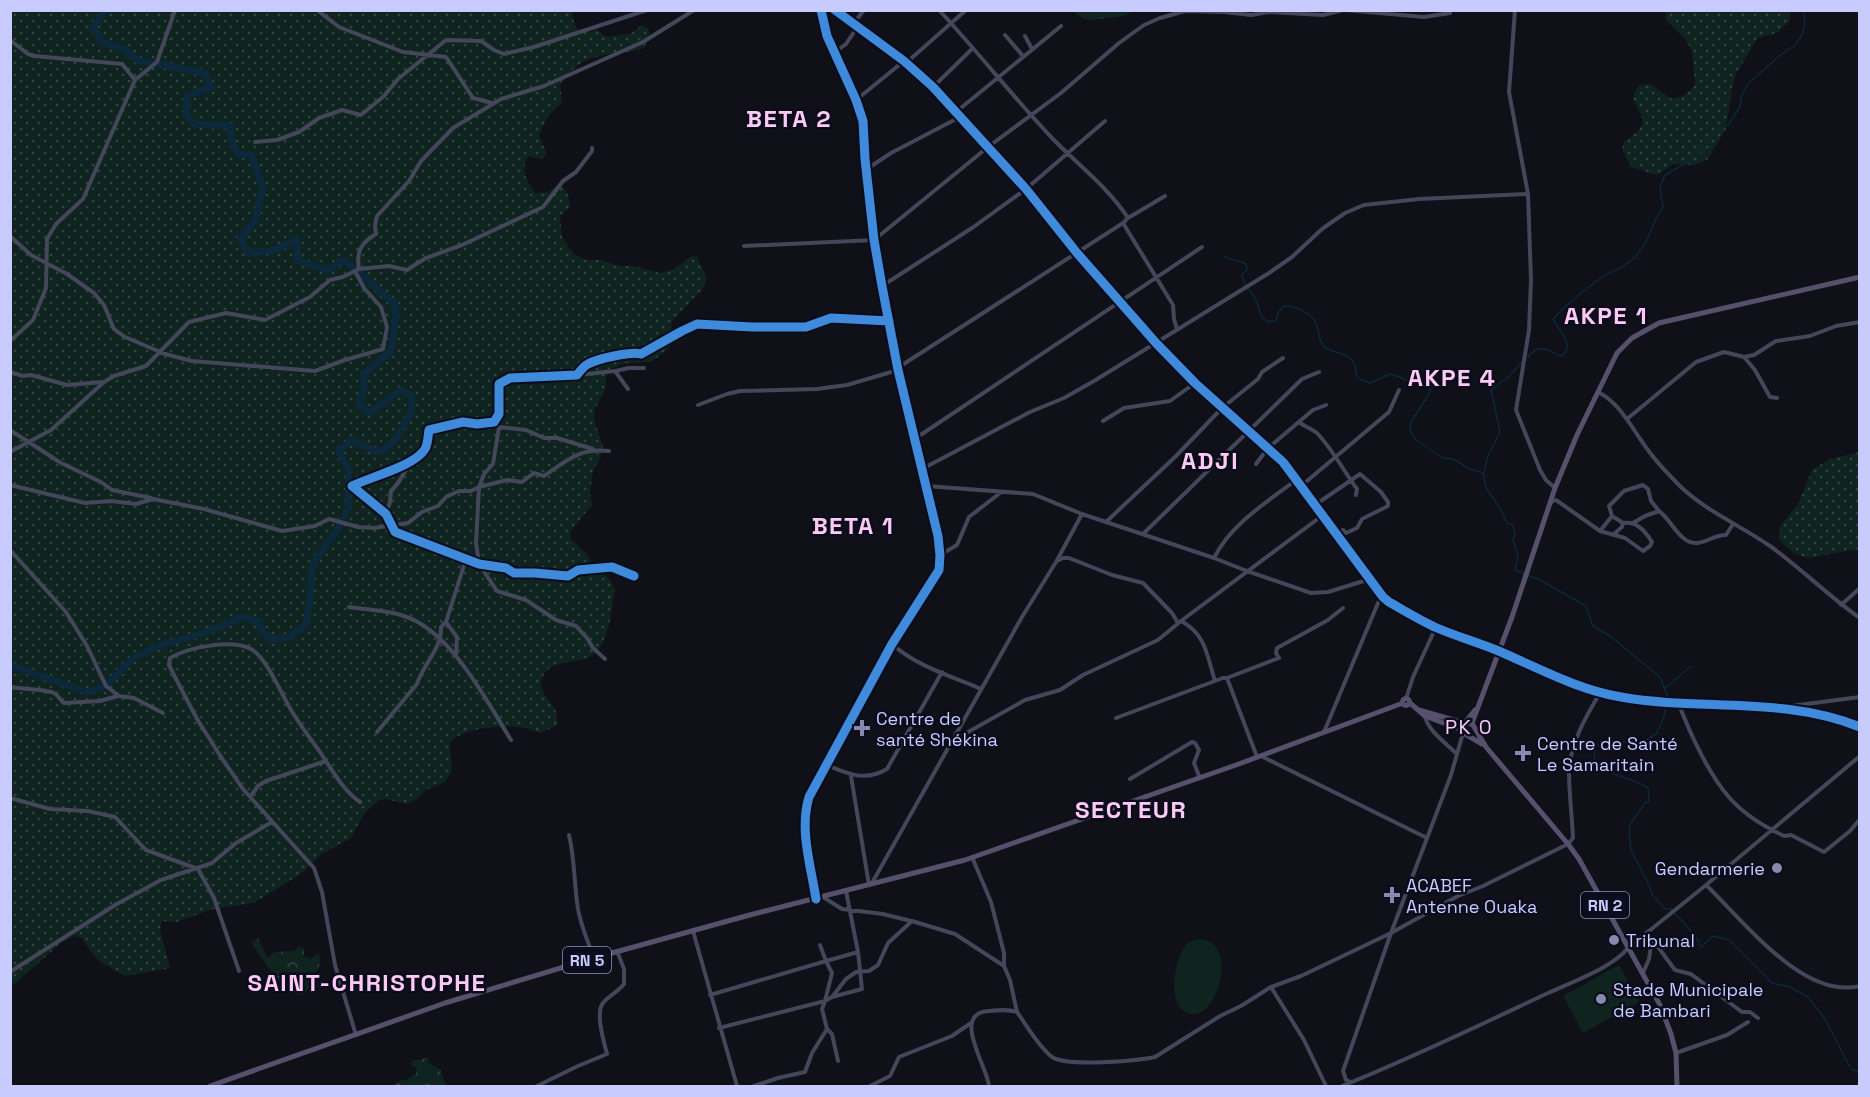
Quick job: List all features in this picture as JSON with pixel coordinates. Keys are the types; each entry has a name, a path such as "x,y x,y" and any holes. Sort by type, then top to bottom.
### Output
{"main road":[{"path":"1406,701 1426,714 1467,729 1524,580 1555,488 1577,435 1617,353 1632,338 1659,323 1860,277"},
{"name":"RN 5","path":"210,1086 445,1004 617,951 972,857 1323,733 1406,701"},
{"name":"RN 2","path":"1467,729 1486,747"},
{"name":"RN 2","path":"1467,729 1486,747 1568,844 1614,920 1660,1005 1676,1053 1677,1086"}],"street":[{"path":"10,341 33,320 46,288 47,239 56,225 83,199 135,80 157,62 175,10"},
{"path":"316,10 339,27 403,52 436,54 446,57 473,98 493,103"},
{"path":"631,17 636,10"},
{"path":"255,142 277,140 299,132 319,118 342,110 362,115 384,96 398,79 446,39 481,41 504,54 621,18 631,17 647,10"},
{"path":"10,236 31,255 67,274 94,293 104,305 114,329 159,352 192,361 315,371 383,349 387,327 381,307 364,288 357,270 357,255 364,241 376,234 377,216 409,181 421,161 453,128 493,103 544,86 643,42 694,10"},
{"path":"816,899 805,832 804,813 808,797 892,644 939,570 940,555 938,536 882,286 874,240 863,121 827,36 821,10"},
{"path":"835,10 905,62 957,112 1026,189 1077,253 1156,343 1195,383 1283,462 1383,597 1436,627 1600,693 1660,701 1807,711 1860,727"},
{"path":"835,52 846,44 864,10"},
{"path":"939,10 1067,154 1085,172 1097,180 1128,218"},
{"path":"856,100 966,10"},
{"path":"744,246 874,240 988,147 1061,93 1132,34 1144,25 1172,13 1195,11 1251,15 1269,12 1323,15 1344,10 1424,17 1450,13"},
{"path":"1515,10 1509,92 1528,194 1531,280 1529,330 1516,410 1540,470 1555,488"},
{"path":"957,112 1061,26"},
{"path":"1005,35 1008,43 1023,56"},
{"path":"1025,36 1032,49"},
{"path":"10,40 28,54 35,56 122,64 135,80"},
{"path":"933,87 973,48"},
{"path":"867,169 891,153 960,117"},
{"path":"882,286 972,228 1026,189 1105,122"},
{"path":"10,452 51,430 104,382 114,376 146,366 189,322 226,313 265,320 310,297 330,280 357,270 389,266 407,270 426,258 462,245 543,207 563,181 576,172 592,148"},
{"path":"922,469 1029,412 1064,398 1156,343 1292,257 1322,229 1345,213 1364,205 1429,198 1528,194"},
{"path":"698,405 740,391 817,389 847,385 899,369 1165,196"},
{"path":"1123,222 1146,264 1173,305 1177,329"},
{"path":"916,438 1202,247"},
{"path":"577,375 587,364 620,354 635,352 641,354 697,324 806,327 831,318 889,321"},
{"path":"1627,419 1695,362 1724,352 1744,357 1754,355 1776,341 1810,336 1836,326 1860,322"},
{"path":"1744,357 1755,370 1770,397 1777,398"},
{"path":"1106,522 1176,456 1222,408 1258,379 1262,372 1283,358"},
{"path":"494,422 499,414 499,384 510,378 577,375 644,368"},
{"path":"10,372 67,385 104,382"},
{"path":"615,372 628,389"},
{"path":"1143,533 1302,379 1318,372"},
{"path":"1103,421 1124,408 1170,401 1195,383"},
{"path":"1301,486 1389,412 1399,390"},
{"path":"1598,392 1608,397 1627,419 1651,454 1692,496 1763,542 1860,618"},
{"path":"1256,464 1268,448 1313,410 1326,405"},
{"path":"386,514 391,491 399,484 404,470 425,448 429,430 463,422 477,424 494,422 499,426 526,430 543,438 557,438 593,449 609,451"},
{"path":"1300,423 1314,430 1337,458 1357,489 1356,495"},
{"path":"499,426 493,464 484,474 479,487 476,543 479,564 497,591 526,600 556,620 576,626 605,659"},
{"path":"10,430 31,441 61,463 101,482 112,490 204,509 282,531 315,526 329,519 358,527 374,528 408,523 422,512 438,506 446,497 459,491 471,491 507,480 522,482 534,473 544,477 575,455 593,449"},
{"path":"415,459 378,477 366,478 352,486 386,514 394,531 479,564 506,568 514,573 568,576 578,570 612,567 634,576"},
{"path":"1315,505 1360,474 1381,492 1389,504 1362,519 1352,531 1346,533 1343,530 1336,534"},
{"path":"1214,558 1221,544 1230,534 1256,510 1296,480"},
{"path":"10,485 85,503 111,501 136,504 153,499"},
{"path":"1550,503 1556,500 1600,531 1625,538 1643,551 1652,542 1643,530 1632,524 1623,523 1612,516 1609,506 1624,492 1643,485 1648,489 1651,501 1687,542 1709,540 1715,536 1726,535 1733,524"},
{"path":"926,486 1034,494 1082,514 1143,533 1304,591 1319,593 1370,579"},
{"path":"940,555 957,545 969,517 1001,493"},
{"path":"1632,524 1659,511"},
{"path":"870,884 1082,514"},
{"path":"952,741 1025,700 1060,690 1083,675 1158,640 1323,515"},
{"path":"1600,531 1612,516"},
{"path":"1614,534 1623,523"},
{"path":"10,550 66,612 87,646 106,686 119,696"},
{"path":"376,732 417,684 442,639 441,627 446,622 466,558"},
{"path":"1056,562 1063,558 1070,558 1112,575 1143,583 1180,622 1192,627 1200,635 1215,681"},
{"path":"1841,605 1860,588"},
{"path":"1323,733 1378,603 1383,597"},
{"path":"349,607 404,615 430,629 442,639 456,657 511,740"},
{"path":"1116,718 1279,658 1276,653 1277,648 1328,620 1343,608"},
{"path":"446,622 457,637 456,657"},
{"path":"1406,701 1413,677 1436,627"},
{"path":"357,1035 335,965 322,892 314,868 250,796 203,730 169,664 170,658 205,646 237,644 252,649 265,665 292,712 326,761 351,796 360,802"},
{"path":"892,644 903,655 981,689"},
{"path":"827,765 851,776 869,777 887,770 942,672"},
{"path":"1227,678 1258,756 1427,838"},
{"path":"10,687 50,691 57,694 64,703 100,701 119,696 134,698 163,713"},
{"path":"972,857 991,902 1004,953 1004,966 1010,980 1017,1012 1046,1051 1054,1058 1079,1063 1143,1060 1155,1057 1271,987 1301,976 1391,933 1458,896 1568,844 1573,838 1569,770 1573,750 1586,717 1600,693"},
{"path":"1777,708 1860,697"},
{"path":"1678,702 1686,723 1721,787 1730,798 1772,830 1784,836 1791,834 1824,852 1850,831 1860,819"},
{"path":"1426,714 1425,720 1457,754"},
{"path":"1352,1083 1346,1080 1343,1071 1391,933 1467,729"},
{"path":"1130,779 1192,742 1199,750 1194,763 1199,776"},
{"path":"1342,1086 1437,1046 1622,955 1860,756"},
{"path":"250,796 258,786 266,781 326,761"},
{"path":"851,776 870,884"},
{"path":"10,798 50,809 88,811 115,816 146,850 198,869 214,898 239,971"},
{"path":"10,972 115,905 161,880 198,869 218,860 236,843 272,822"},
{"path":"569,835 578,908 585,937 594,958"},
{"path":"1706,885 1776,956 1791,968 1834,987 1860,986"},
{"path":"719,1028 825,1001 862,989 858,952 846,891"},
{"path":"823,897 834,905 850,911 883,914 955,934 1004,966"},
{"path":"832,997 846,979 869,971 878,965 888,943 912,921"},
{"path":"693,930 737,1086"},
{"path":"1647,932 1675,970 1691,974 1742,1012 1750,1012 1758,1017"},
{"path":"1643,973 1649,959 1652,939"},
{"path":"820,945 832,973 822,1009 827,1029 832,1034 838,1061"},
{"path":"540,1086 607,1054 600,1022 600,1009 601,1004 624,984 624,969 617,951"},
{"path":"710,995 858,952"},
{"path":"1271,987 1304,1040 1326,1086"},
{"path":"870,1086 887,1079 899,1057 952,1036 983,1011 1017,1012"},
{"path":"972,1022 970,1031 987,1074 989,1086"},
{"path":"1676,1053 1727,1035 1748,1022"},
{"path":"754,1086 805,1072 812,1053 827,1029"}],"green space":[{"path":"438,10 440,13 446,10 574,10 572,16 577,29 590,32 597,30 606,37 632,33 642,25 648,28 650,35 644,48 592,58 582,62 569,73 560,86 561,102 548,118 539,135 547,154 542,159 529,156 524,170 535,193 548,192 559,184 566,191 570,207 560,216 562,237 574,254 586,260 600,260 660,273 674,269 696,255 707,279 701,291 672,321 671,344 667,350 651,362 627,363 607,370 605,390 595,409 595,423 603,446 600,459 593,471 590,492 592,505 570,532 571,539 586,553 596,570 608,577 615,589 604,640 594,654 588,658 556,665 544,674 541,687 556,712 558,725 540,733 526,728 508,726 464,733 450,743 452,771 445,782 426,790 419,798 407,804 385,799 379,800 364,814 351,838 320,855 301,874 254,903 213,909 176,922 162,921 160,930 170,968 127,976 98,960 81,938 74,936 61,943 11,987 11,11"},
{"path":"1073,11 1133,11 1125,16 1088,20"},
{"path":"1667,11 1790,11 1790,21 1777,33 1758,38 1736,74 1726,129 1707,160 1694,165 1673,164 1657,175 1631,167 1622,149 1624,142 1641,127 1642,119 1633,99 1639,85 1650,84 1672,99 1685,95 1695,85 1692,50 1685,39 1665,19"},
{"path":"1859,452 1859,549 1808,558 1795,554 1779,540 1780,526 1798,504 1812,470 1830,459"},
{"path":"258,938 267,957 276,952 294,951 298,947 304,948 304,956 310,959 319,952 319,965 314,975 314,982 303,995 293,994 291,991 286,992 251,943"},
{"path":"1198,939 1212,943 1220,954 1222,968 1213,999 1204,1010 1194,1014 1182,1010 1175,997 1174,988 1176,968 1182,951 1188,943"},
{"name":"Stade Municipale de Bambari","path":"1619,965 1639,1002 1583,1033 1563,996"},
{"path":"428,1058 429,1064 440,1069 446,1086 394,1086 416,1073 417,1068 411,1065 412,1061"}],"waterway":[{"path":"10,665 87,692 106,686 132,659 155,647 207,632 242,617 258,621 263,632 273,640 291,636 305,626 314,562 338,529 348,509 349,471 339,451 351,440 375,451 384,450 397,437 411,413 412,396 401,390 369,413 359,405 364,387 363,375 391,351 396,317 395,304 344,260 328,270 297,261 297,240 271,251 248,253 240,239 255,221 263,188 251,155 238,154 232,142 230,126 194,124 186,115 187,96 211,87 205,73 137,60 125,50 102,42 93,27 106,10"},
{"path":"1528,357 1540,349 1560,356 1565,353 1566,339 1554,318 1588,287 1625,265 1639,253 1663,207 1660,188 1665,175 1704,150 1709,138 1728,125 1740,107 1741,97 1748,84 1795,45 1802,35 1805,22 1803,10"},
{"path":"1224,256 1246,264 1247,269 1242,275 1243,279 1256,300 1261,316 1266,320 1276,321 1278,313 1284,306 1297,308 1314,319 1320,339 1326,348 1352,360 1359,378 1370,383 1390,374 1405,380 1430,385 1430,392 1410,424 1411,432 1416,440 1443,458 1453,459 1468,468 1483,473 1486,488 1507,523 1513,525 1515,535 1513,540 1518,556 1515,570 1540,580 1586,606 1593,626 1610,636 1660,677 1667,695 1664,717 1656,734 1646,740 1601,744 1596,746 1594,756 1597,764 1603,769 1648,788 1649,801 1645,803 1630,824 1629,833 1631,850 1653,896 1665,909 1671,909 1695,935 1701,947 1713,936 1729,940 1772,983 1790,987 1808,997 1825,1019 1851,1069 1860,1072"},
{"path":"1484,472 1488,456 1500,432 1491,390 1507,378 1522,362"},
{"path":"1665,688 1691,666"}],"cycle path":[{"path":"816,899 805,822 809,797 892,644 939,570 940,555 938,536 898,370 882,286 874,240 863,121 827,36 821,10"},
{"path":"835,10 904,61 933,87 1026,189 1077,253 1156,343 1195,383 1283,462 1389,602 1437,628 1605,694 1651,701 1801,711 1831,717 1860,727"},
{"path":"634,576 612,567 578,570 568,576 514,573 506,568 479,564 395,532 386,514 352,486 412,461 425,449 429,430 463,422 477,424 494,422 499,414 499,384 510,378 577,375 592,362 622,355 641,354 697,324 806,327 831,318 889,321"}],"place":[{"name":"Centre de santé Shékina","path":"862,728"},
{"name":"Centre de Santé Le Samaritain","path":"1523,753"},
{"name":"Gendarmerie","path":"1777,868"},
{"name":"ACABEF Antenne Ouaka","path":"1392,895"},
{"name":"Tribunal","path":"1614,940"},
{"name":"Stade Municipale de Bambari","path":"1601,999"}],"district":[{"name":"BETA 2","path":"789,118"},
{"name":"AKPE 1","path":"1606,315"},
{"name":"AKPE 4","path":"1452,377"},
{"name":"ADJI","path":"1210,460"},
{"name":"BETA 1","path":"853,525"},
{"name":"PK 0","path":"1469,727"},
{"name":"SECTEUR","path":"1131,809"},
{"name":"SAINT-CHRISTOPHE","path":"367,982"}]}
